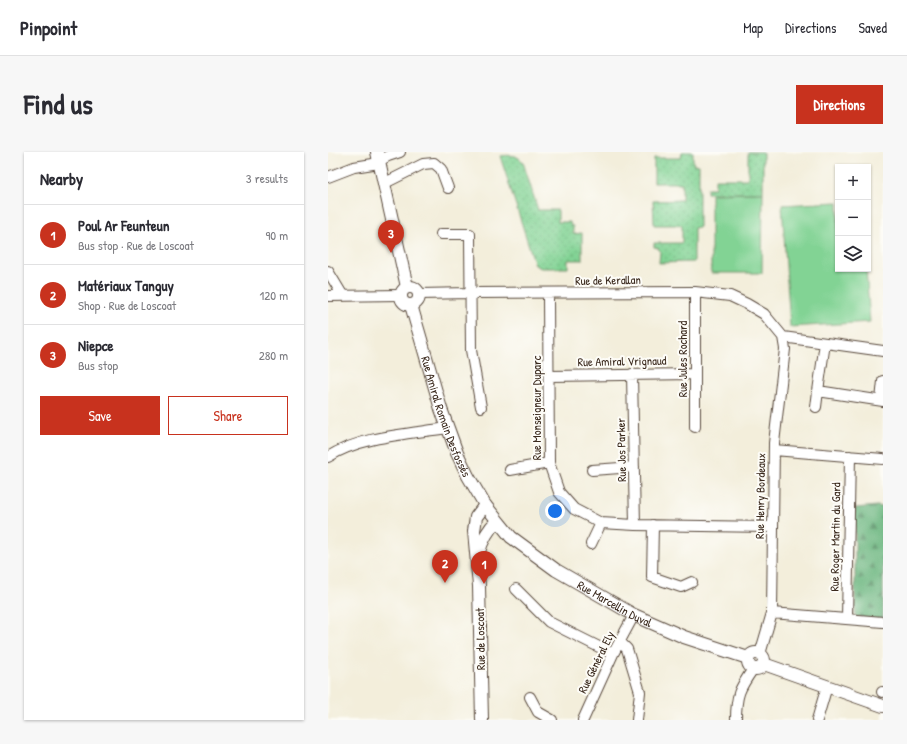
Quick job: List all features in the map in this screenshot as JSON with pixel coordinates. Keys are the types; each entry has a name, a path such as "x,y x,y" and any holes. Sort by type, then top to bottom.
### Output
{"main road":[{"path":"379,156 404,291 404,303 411,305 417,301 419,294 414,288 404,291"},
{"name":"Rue Amiral Romain Desfossés","path":"411,305 447,428 468,476 485,505 497,521"},
{"name":"Rue de Loscoat","path":"482,720 477,558 474,531 476,517 485,505"},
{"name":"Rue de Loscoat","path":"477,558 481,544 488,530 497,521"},
{"name":"Rue Marcellin Duval","path":"497,521 511,536 556,570 634,615 684,637 883,706"}],"street":[{"path":"328,177 354,167 373,164 379,156 388,156 400,152"},
{"path":"385,183 423,164 434,163 441,169 448,188"},
{"path":"441,234 470,234 471,350 481,408"},
{"path":"328,271 343,296"},
{"path":"328,296 404,291"},
{"name":"Rue de Kerallan","path":"419,294 470,292 695,292 730,296 764,314 783,337"},
{"name":"Rue Jules Rochard","path":"695,292 696,427"},
{"name":"Rue Monseigneur Duparc","path":"548,293 549,463 559,492 574,509 601,523 635,525 773,527"},
{"path":"783,337 883,351"},
{"name":"Rue Henry Bordeaux","path":"736,720 737,695 756,661 772,613 774,450 785,350 783,337"},
{"path":"816,407 825,343"},
{"name":"Rue Jos Parker","path":"632,374 635,525"},
{"name":"Rue Amiral Vrignaud","path":"549,376 696,374"},
{"path":"818,391 882,401 883,381"},
{"path":"330,452 367,441 447,428"},
{"path":"774,450 883,459"},
{"name":"Rue Roger Martin du Gard","path":"847,619 850,456"},
{"path":"510,470 549,463"},
{"path":"592,470 634,467"},
{"path":"591,544 601,523"},
{"path":"653,525 652,577 681,587 692,582"},
{"path":"516,589 549,622 613,654"},
{"path":"772,613 883,622"},
{"name":"Rue Général Ely","path":"583,720 613,654 634,615"},
{"path":"620,642 627,649 640,692 637,720"},
{"path":"817,720 827,686"},
{"path":"530,697 538,712 552,720"}],"green space":[{"path":"682,152 693,152 693,164 699,165 699,227 694,228 694,262 659,263 660,251 658,248 654,247 654,243 682,243 682,225 654,225 653,201 682,200 682,183 654,183 654,158 681,158"},
{"path":"748,152 763,152 763,193 707,193 707,188 715,188 715,179 748,179"},
{"path":"510,155 521,159 538,210 558,210 558,222 570,222 571,226 573,226 573,234 582,233 582,260 568,260 568,268 541,268 535,265 500,156"},
{"path":"763,193 762,273 711,273 711,194"},
{"path":"835,202 835,272 866,272 870,322 790,327 782,205"},
{"path":"877,506 883,507 883,619 855,617 855,508"}],"place":[{"name":"Niepce","path":"391,253"},
{"name":"Matériaux Tanguy","path":"445,583"},
{"name":"Poul Ar Feunteun","path":"484,584"}]}
